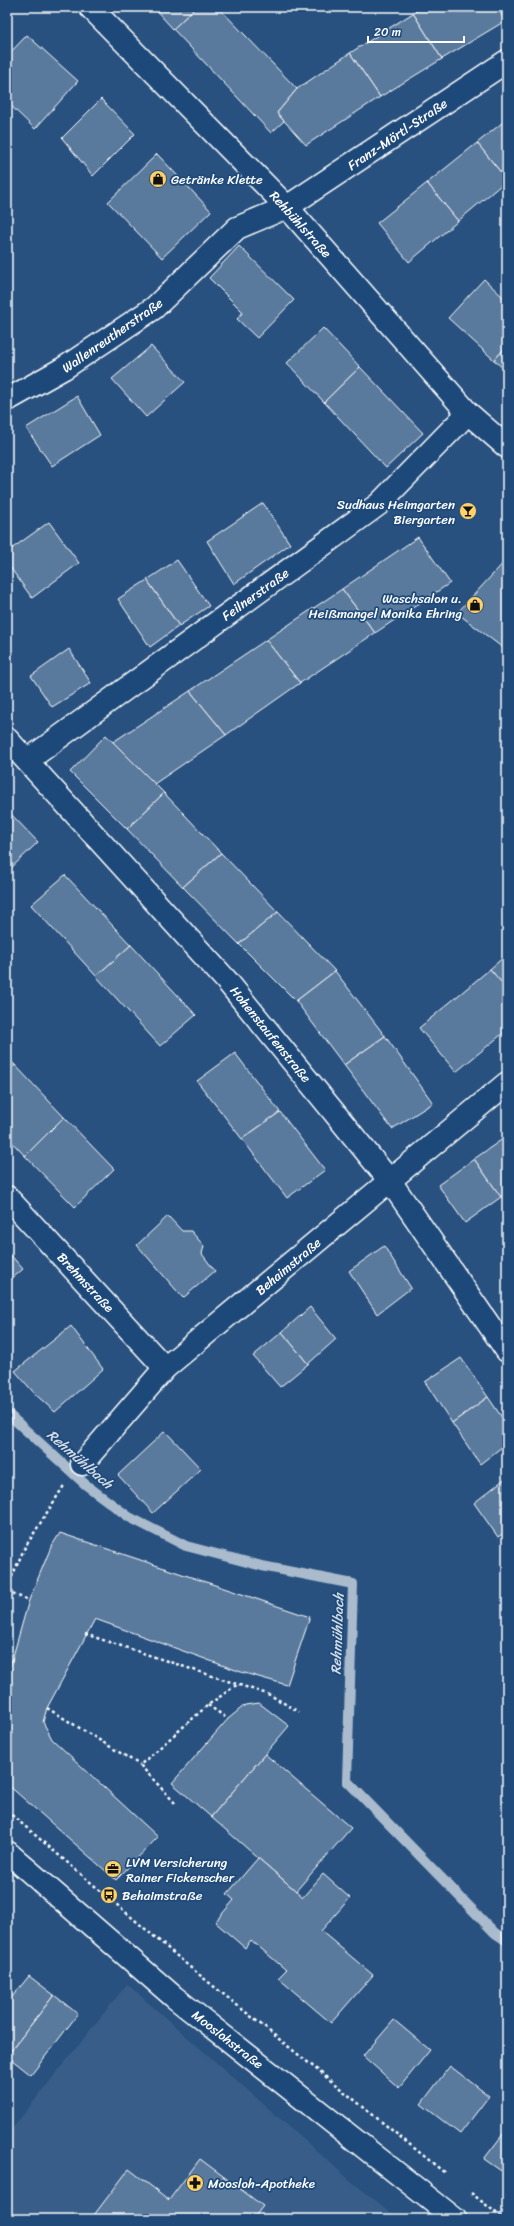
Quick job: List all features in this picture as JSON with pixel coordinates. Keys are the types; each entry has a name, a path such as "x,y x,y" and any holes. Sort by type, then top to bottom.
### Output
{"street":[{"name":"Rehbühlstraße","path":"90,7 287,207 468,413 507,446"},
{"name":"Franz-Mörtl-Straße","path":"287,207 507,61"},
{"name":"Wallenreutherstraße","path":"7,400 64,368 154,308 237,228 287,207"},
{"name":"Feilnerstraße","path":"28,760 379,504 468,413"},
{"name":"Hohenstaufenstraße","path":"7,739 28,760 228,981 390,1182 507,1351"},
{"name":"Behaimstraße","path":"82,1464 165,1368 507,1083"},
{"name":"Brehmstraße","path":"7,1197 165,1368"},
{"name":"Mooslohstraße","path":"7,1852 174,1997 455,2219"}],"path":[{"path":"7,1588 24,1549 61,1490"},
{"path":"7,1592 29,1600"},
{"path":"85,1634 238,1683 270,1695 299,1712"},
{"path":"140,1765 208,1705 238,1683"},
{"path":"208,1705 228,1719"},
{"path":"47,1708 140,1765 175,1803"},
{"path":"7,1811 191,1968 449,2176"},
{"path":"467,2190 504,2219"}],"shaded area":[{"path":"127,1984 351,2181 399,2219 7,2219 7,2135"}],"building":[{"path":"153,7 196,7 173,29"},
{"path":"196,7 218,7 297,89 277,113 284,121 271,133 173,29"},
{"path":"422,7 497,7 505,21 442,59 413,13"},
{"path":"413,13 442,59 380,97 350,53"},
{"path":"27,35 78,81 35,129 7,102 7,56"},
{"path":"350,53 380,97 306,145 277,113 297,89"},
{"path":"101,99 135,134 93,176 62,138"},
{"path":"507,119 507,180 477,143"},
{"path":"477,143 507,180 458,221 427,183"},
{"path":"157,154 211,211 162,258 108,202"},
{"path":"427,183 458,221 409,262 377,223"},
{"path":"239,246 294,300 257,338 237,319 243,312 209,278"},
{"path":"484,279 507,301 507,346 494,360 448,318"},
{"path":"323,328 360,367 324,402 287,363"},
{"path":"151,346 185,382 146,417 112,379"},
{"path":"507,346 507,372 494,360"},
{"path":"360,367 423,433 386,468 324,402"},
{"path":"77,396 100,435 52,466 26,428"},
{"path":"263,503 290,544 234,584 207,541"},
{"path":"49,522 79,563 32,598 7,563 7,552"},
{"path":"418,537 450,583 375,633 342,589"},
{"path":"507,559 507,651 457,613"},
{"path":"177,560 209,606 179,626 147,580"},
{"path":"147,580 179,626 150,647 118,599"},
{"path":"342,589 375,633 300,683 266,640"},
{"path":"266,640 300,683 226,735 190,691"},
{"path":"69,649 91,683 52,707 31,676"},
{"path":"190,691 226,735 154,784 113,742"},
{"path":"106,735 164,793 127,829 70,772"},
{"path":"164,793 221,853 183,887 127,829"},
{"path":"7,810 38,842 7,872"},
{"path":"221,853 278,912 239,944 183,887"},
{"path":"65,875 131,945 96,976 31,905"},
{"path":"278,912 335,971 296,1001 239,944"},
{"path":"131,945 196,1015 160,1046 96,976"},
{"path":"507,954 507,989 490,969"},
{"path":"490,969 507,989 507,1030 456,1072 419,1028"},
{"path":"335,971 385,1036 344,1065 296,1001"},
{"path":"385,1036 433,1103 392,1129 344,1065"},
{"path":"235,1053 280,1112 242,1139 197,1081"},
{"path":"7,1057 15,1065 7,1073"},
{"path":"15,1065 64,1117 25,1156 7,1137 7,1073"},
{"path":"280,1112 325,1170 287,1198 242,1139"},
{"path":"64,1117 114,1169 75,1207 25,1156"},
{"path":"507,1136 507,1193 501,1197 474,1159"},
{"path":"474,1159 501,1197 465,1223 438,1185"},
{"path":"168,1216 182,1231 191,1231 204,1246 202,1254 215,1271 183,1298 137,1245"},
{"path":"384,1246 411,1288 377,1314 349,1271"},
{"path":"7,1251 23,1269 7,1283"},
{"path":"310,1307 336,1339 308,1364 282,1332"},
{"path":"71,1326 103,1369 55,1412 35,1394 15,1371"},
{"path":"282,1332 308,1364 280,1387 253,1356"},
{"path":"461,1358 488,1397 452,1423 425,1382"},
{"path":"488,1397 507,1425 507,1443 480,1464 452,1423"},
{"path":"165,1431 201,1469 153,1513 118,1475"},
{"path":"507,1477 507,1531 498,1537 474,1503"},
{"path":"60,1533 310,1617 287,1685 241,1672 95,1619 47,1708 43,1722 52,1739 158,1837 116,1880 7,1784 7,1677 29,1600 51,1547"},
{"path":"259,1703 289,1726 211,1817 172,1783 228,1719 245,1705"},
{"path":"265,1754 351,1828 296,1891 211,1817"},
{"path":"258,1858 303,1897 323,1874 350,1898 321,1931 373,1975 331,2023 278,1978 286,1970 251,1940 245,1948 215,1922 234,1900 227,1894"},
{"path":"29,1976 54,1995 7,2056 7,2003"},
{"path":"54,1995 78,2014 31,2075 7,2056"},
{"path":"394,2020 430,2050 399,2088 363,2056"},
{"path":"450,2066 489,2096 460,2134 421,2104"},
{"path":"507,2129 507,2175 484,2159"},
{"path":"200,2159 263,2206 253,2219 91,2219 129,2169 169,2200"}],"waterway":[{"name":"Rehmühlbach","path":"7,1413 86,1485 129,1517 186,1546 262,1566 353,1584 347,1781 495,1933 507,1941"}],"place":[{"name":"Getränke Klette","path":"158,179"},
{"name":"Sudhaus Heimgarten Biergarten","path":"468,511"},
{"name":"Waschsalon u. Heißmangel Monika Ehring","path":"475,605"},
{"name":"LVM Versicherung Rainer Fickenscher","path":"113,1869"},
{"name":"Behaimstraße","path":"109,1895"},
{"name":"Moosloh-Apotheke","path":"195,2183"}]}
